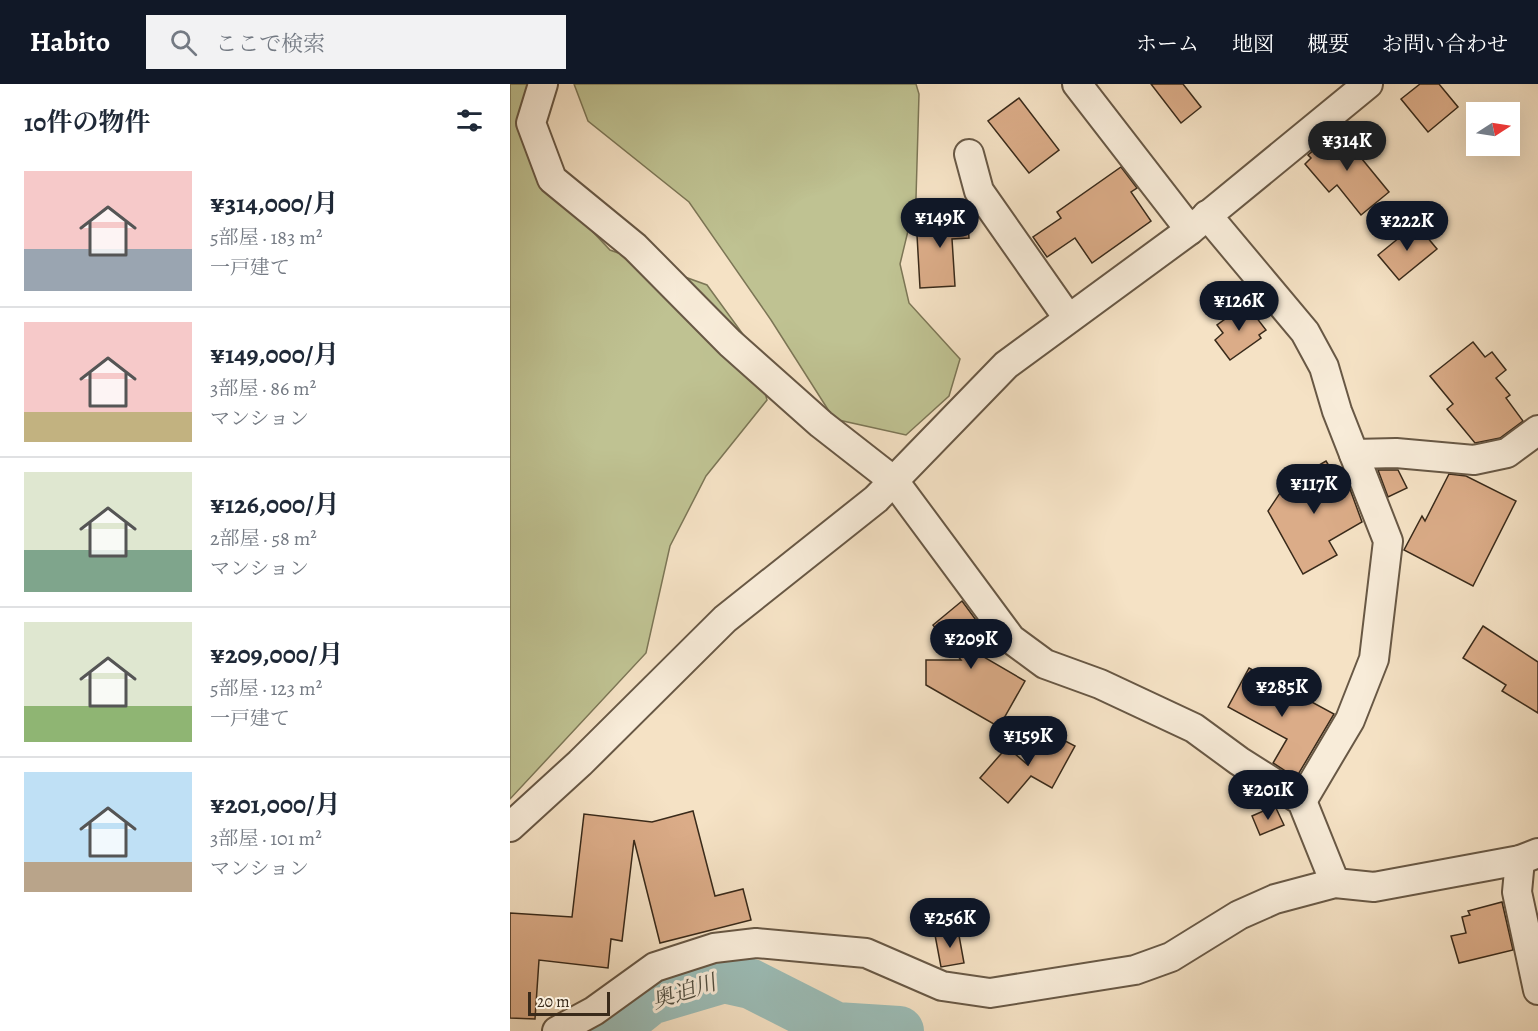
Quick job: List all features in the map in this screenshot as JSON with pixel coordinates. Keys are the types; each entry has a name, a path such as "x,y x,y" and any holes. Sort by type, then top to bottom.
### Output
{"street":[{"path":"543,84 531,123 552,179 635,247 730,343 821,424 894,482 1011,639 1045,664 1100,684 1194,728 1239,761 1302,801 1335,883"},
{"path":"1077,84 1199,223 1305,332 1324,367 1336,411 1388,542 1374,659 1350,720 1302,801"},
{"path":"510,827 580,763 725,619 876,499 1006,365 1199,223 1368,84"},
{"path":"969,154 979,190 1068,318"},
{"path":"1354,454 1396,453 1474,460 1507,453 1538,430"},
{"path":"557,1031 594,1011 655,967 714,948 756,943 866,953 942,986 990,993 1135,970 1171,957 1239,915 1275,898 1335,883 1374,887 1529,857 1517,892 1538,990"}],"green space":[{"path":"510,84 529,84 543,179 610,250 707,285 753,348 767,400 706,476 670,546 646,653 510,799"},
{"path":"574,84 916,84 919,94 916,198 900,264 909,303 960,359 949,396 906,435 834,419 771,320 689,202 588,121"}],"building":[{"path":"1151,84 1183,84 1201,107 1181,123"},
{"path":"1420,84 1439,84 1458,107 1428,132 1401,99"},
{"path":"1019,98 1059,150 1029,173 988,121"},
{"path":"1348,130 1368,153 1362,159 1389,192 1361,215 1337,185 1329,192 1305,164 1311,158 1308,155 1326,140 1331,145"},
{"path":"1121,167 1137,188 1131,192 1151,221 1092,263 1075,238 1047,257 1033,237 1061,218 1057,212"},
{"path":"967,212 969,238 952,239 955,286 920,288 917,235 931,234 929,214"},
{"path":"1416,224 1437,249 1399,280 1378,255"},
{"path":"1246,304 1266,330 1259,335 1261,338 1230,360 1215,340 1223,333 1217,325"},
{"path":"1473,342 1485,357 1492,352 1506,370 1496,378 1510,395 1506,398 1523,421 1500,438 1475,443 1447,409 1453,404 1430,376"},
{"path":"1326,461 1340,484 1347,481 1362,522 1329,541 1337,555 1303,574 1268,511 1286,484"},
{"path":"1378,470 1398,470 1407,488 1388,497"},
{"path":"1449,474 1466,476 1516,501 1473,586 1404,550 1422,516 1425,521"},
{"path":"962,601 987,635 970,649 1025,681 999,727 926,685 926,660 961,660 933,625"},
{"path":"1483,626 1538,662 1538,713 1502,691 1506,685 1463,658"},
{"path":"1249,668 1334,714 1296,778 1273,763 1287,739 1228,707"},
{"path":"1046,731 1075,746 1052,788 1031,776 1008,803 980,778 1007,747 1028,765"},
{"path":"1275,806 1284,825 1260,835 1252,816"},
{"path":"693,811 715,896 743,889 751,920 660,943 634,840 622,941 611,939 608,968 539,960 535,1019 510,1018 510,913 572,917 584,814 652,822"},
{"path":"1502,902 1513,950 1459,963 1451,936 1466,933 1462,917 1470,915 1468,911"},
{"path":"958,930 964,963 941,967 935,935"}],"waterway":[{"name":"奥迫川","path":"611,1031 650,1000 724,978 751,984 836,1027 899,1031"}]}
